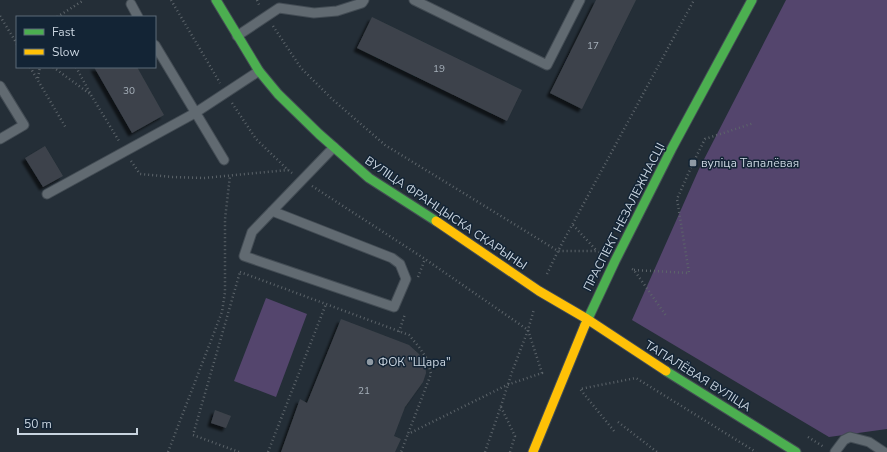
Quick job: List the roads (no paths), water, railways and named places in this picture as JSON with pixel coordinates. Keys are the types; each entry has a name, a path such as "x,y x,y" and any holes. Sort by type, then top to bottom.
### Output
{"main road":[{"name":"ВУЛІЦА ФРАНЦЫСКА СКАРЫНЫ","path":"216,0 259,71 278,94 319,134 369,178 453,232 539,291 587,319"},
{"name":"ПРАСПЕКТ НЕЗАЛЕЖНАСЦІ","path":"533,452 587,319 615,261 672,148 752,0"},
{"name":"ТАПАЛЁВАЯ ВУЛІЦА","path":"587,319 646,358 796,452"}],"lane":[{"path":"237,36 266,16 277,4 314,13 336,11 362,3 364,0"},
{"path":"414,0 547,65 580,0"},
{"path":"131,4 137,16"},
{"path":"156,47 224,160"},
{"path":"47,194 195,113 259,71"},
{"path":"0,86 24,125 0,139"},
{"path":"272,211 392,258 400,264 406,279 394,307 244,256 252,232 272,211 303,180 334,147"},
{"path":"836,452 844,440 850,437 869,442 884,452"}],"place":[{"name":"вуліца Тапалёвая","path":"693,163"},
{"name":"ФОК \"Щара\"","path":"370,362"}]}
